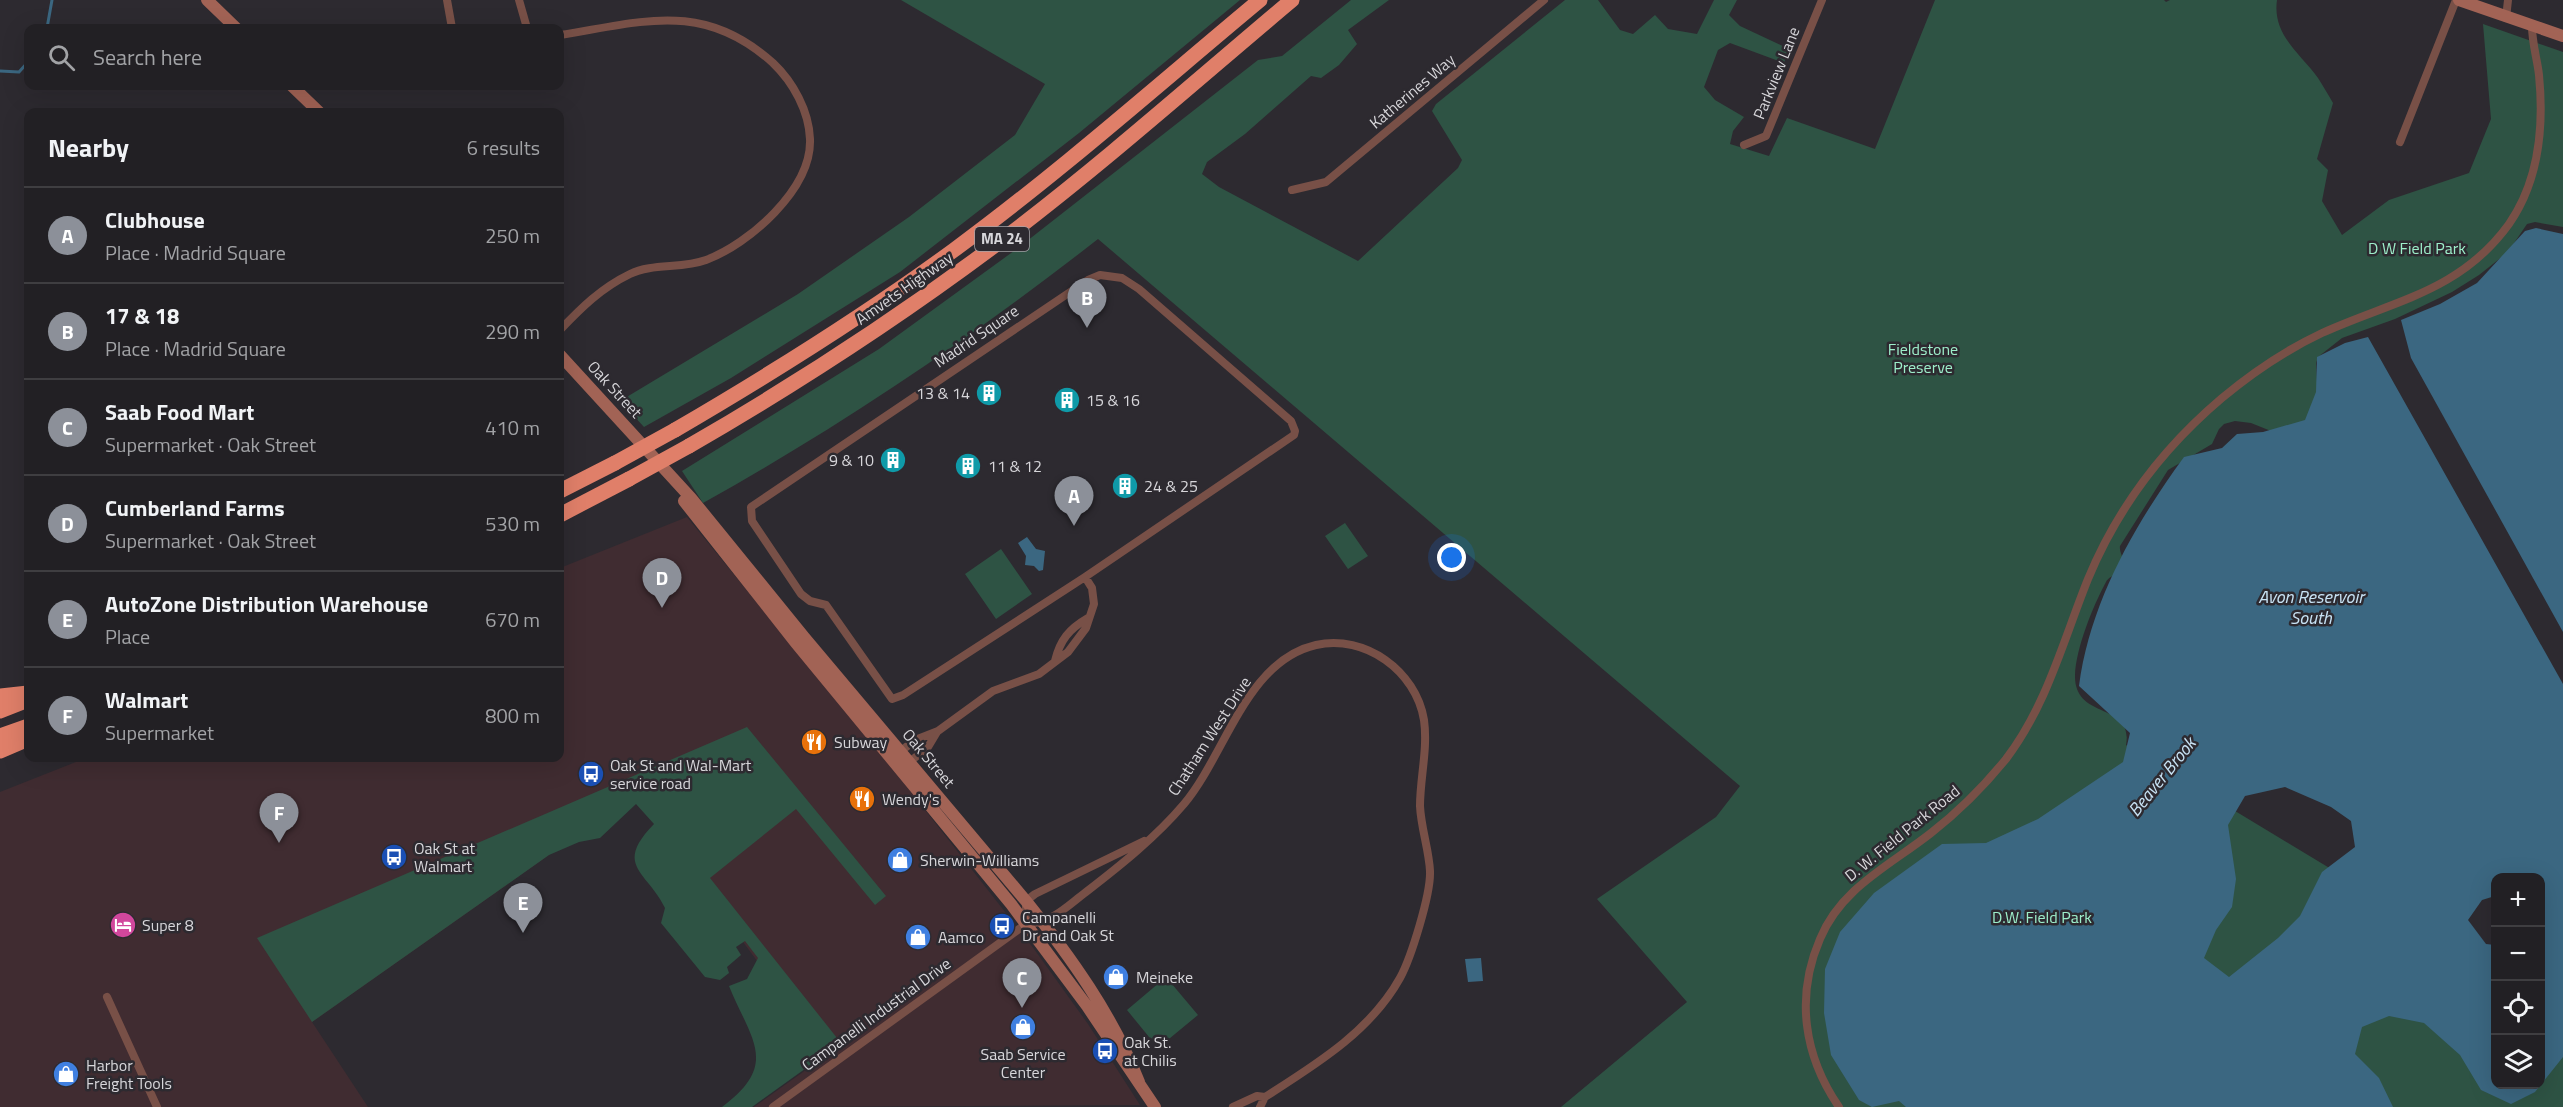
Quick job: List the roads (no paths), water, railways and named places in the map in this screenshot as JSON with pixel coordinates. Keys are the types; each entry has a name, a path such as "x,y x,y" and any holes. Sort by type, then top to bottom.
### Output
{"highway":[{"name":"Amvets Highway","path":"564,489 675,430 821,341 954,250 1072,158 1260,0"},
{"name":"Amvets Highway","path":"564,513 689,446 834,358 966,266 1060,194 1293,0"},
{"path":"0,696 24,693"},
{"path":"0,711 24,702"},
{"path":"0,736 24,727"},
{"path":"0,751 24,741"}],"main road":[{"path":"2458,0 2563,36"},
{"path":"209,1 232,24"},
{"path":"296,90 315,108"},
{"name":"Oak Street","path":"564,358 607,403 667,474 720,548 1044,924 1114,1029 1139,1082"},
{"name":"Oak Street","path":"906,765 1026,924 1155,1107"}],"street":[{"path":"447,0 451,24"},
{"path":"519,0 526,24"},
{"name":"Katherines Way","path":"1292,190 1312,188 1326,182 1544,0"},
{"name":"Parkview Lane","path":"1744,145 1766,136 1822,0"},
{"path":"2400,142 2458,0"},
{"path":"2506,18 2508,0"},
{"path":"564,34 673,19 694,20 725,31 762,53 793,88 804,109 810,140 794,188 777,212 747,239 705,261 633,272 610,284 588,301 564,326"},
{"name":"D. W. Field Park Road","path":"1839,1107 1814,1062 1805,1017 1809,972 1826,927 1837,909 1859,886 1931,833 1985,783 2012,751 2058,664 2090,577 2109,536 2144,481 2182,435 2246,379 2298,345 2446,283 2477,259 2507,226 2526,189 2540,140 2541,102 2532,26"},
{"name":"Madrid Square","path":"1100,275 1112,276 1122,278 1139,289 1291,421 1295,430 1290,439 1184,507 1085,577 903,696 892,699 826,605 810,601 801,594 752,521 749,511 755,502 1088,280 1100,275"},
{"path":"897,754 915,740 938,731 993,691 1039,674 1068,652 1080,638 1094,596 1085,577"},
{"name":"Chatham West Drive","path":"1044,924 1132,857 1190,796 1243,707 1265,678 1292,653 1334,643 1368,649 1384,657 1400,673 1418,702 1424,720 1421,813 1430,871 1429,883 1405,968 1379,1007 1343,1044 1265,1097 1260,1107"},
{"path":"906,765 928,747 938,731"},
{"name":"Chatham West Drive","path":"1026,902 1062,879 1147,839"},
{"path":"1026,902 1026,924 1044,924"},
{"name":"Campanelli Industrial Drive","path":"773,1107 1026,924"},
{"path":"107,997 157,1107"},
{"name":"Chatham West Drive","path":"1233,1107 1257,1096 1265,1097"}],"water":[{"path":"2536,228 2563,234 2563,632 2411,358 2401,320 2440,304 2477,283 2525,231"},
{"name":"Avon Reservoir South","path":"2368,337 2563,684 2563,1057 2545,1080 2545,873 2491,873 2491,897 2482,900 2468,920 2486,944 2491,945 2491,1089 2537,1089 2511,1104 2481,1090 2460,1055 2424,1023 2389,1016 2362,1027 2355,1054 2379,1078 2393,1107 1906,1107 1899,1101 1872,1107 1859,1100 1831,1055 1824,1013 1825,969 1840,932 1874,893 1942,844 1986,843 2038,819 2123,762 2130,733 2079,686 2093,624 2117,565 2148,509 2184,457 2222,448 2237,434 2263,432 2305,420 2316,392 2317,357 2345,343","holes":["2285,787 2331,807 2351,821 2355,847 2322,872 2300,916 2278,938 2229,977 2204,958 2216,930 2232,907 2236,879 2228,825 2245,796"]},
{"path":"1027,537 1036,549 1045,551 1043,570 1039,571 1034,566 1025,565 1026,556 1018,543"},
{"path":"1481,958 1483,981 1468,982 1465,959"}],"waterway":[{"path":"48,24 52,0"},
{"path":"0,71 19,72 24,66"}],"place":[{"name":"17 & 18","path":"1087,328"},
{"name":"13 & 14","path":"989,393"},
{"name":"15 & 16","path":"1067,400"},
{"name":"9 & 10","path":"893,460"},
{"name":"11 & 12","path":"968,466"},
{"name":"24 & 25","path":"1125,486"},
{"name":"Clubhouse","path":"1074,526"},
{"name":"Cumberland Farms","path":"662,608"},
{"name":"Subway","path":"814,742"},
{"name":"Oak St and Wal-Mart service road","path":"591,774"},
{"name":"Wendy's","path":"862,799"},
{"name":"Walmart","path":"279,843"},
{"name":"Oak St at Walmart","path":"394,857"},
{"name":"Sherwin-Williams","path":"900,860"},
{"name":"Super 8","path":"123,925"},
{"name":"Campanelli Dr and Oak St","path":"1002,926"},
{"name":"AutoZone Distribution Warehouse","path":"523,933"},
{"name":"Aamco","path":"918,937"},
{"name":"Meineke","path":"1116,977"},
{"name":"Saab Food Mart","path":"1022,1008"},
{"name":"Saab Service Center","path":"1023,1027"},
{"name":"Oak St. at Chilis","path":"1105,1051"},
{"name":"Harbor Freight Tools","path":"66,1074"}],"park label":[{"name":"D W Field Park","path":"2417,248"},
{"name":"Fieldstone Preserve","path":"1923,358"},
{"name":"D.W. Field Park","path":"2042,917"}],"water label":[{"name":"Beaver Brook","path":"2162,777"}]}
